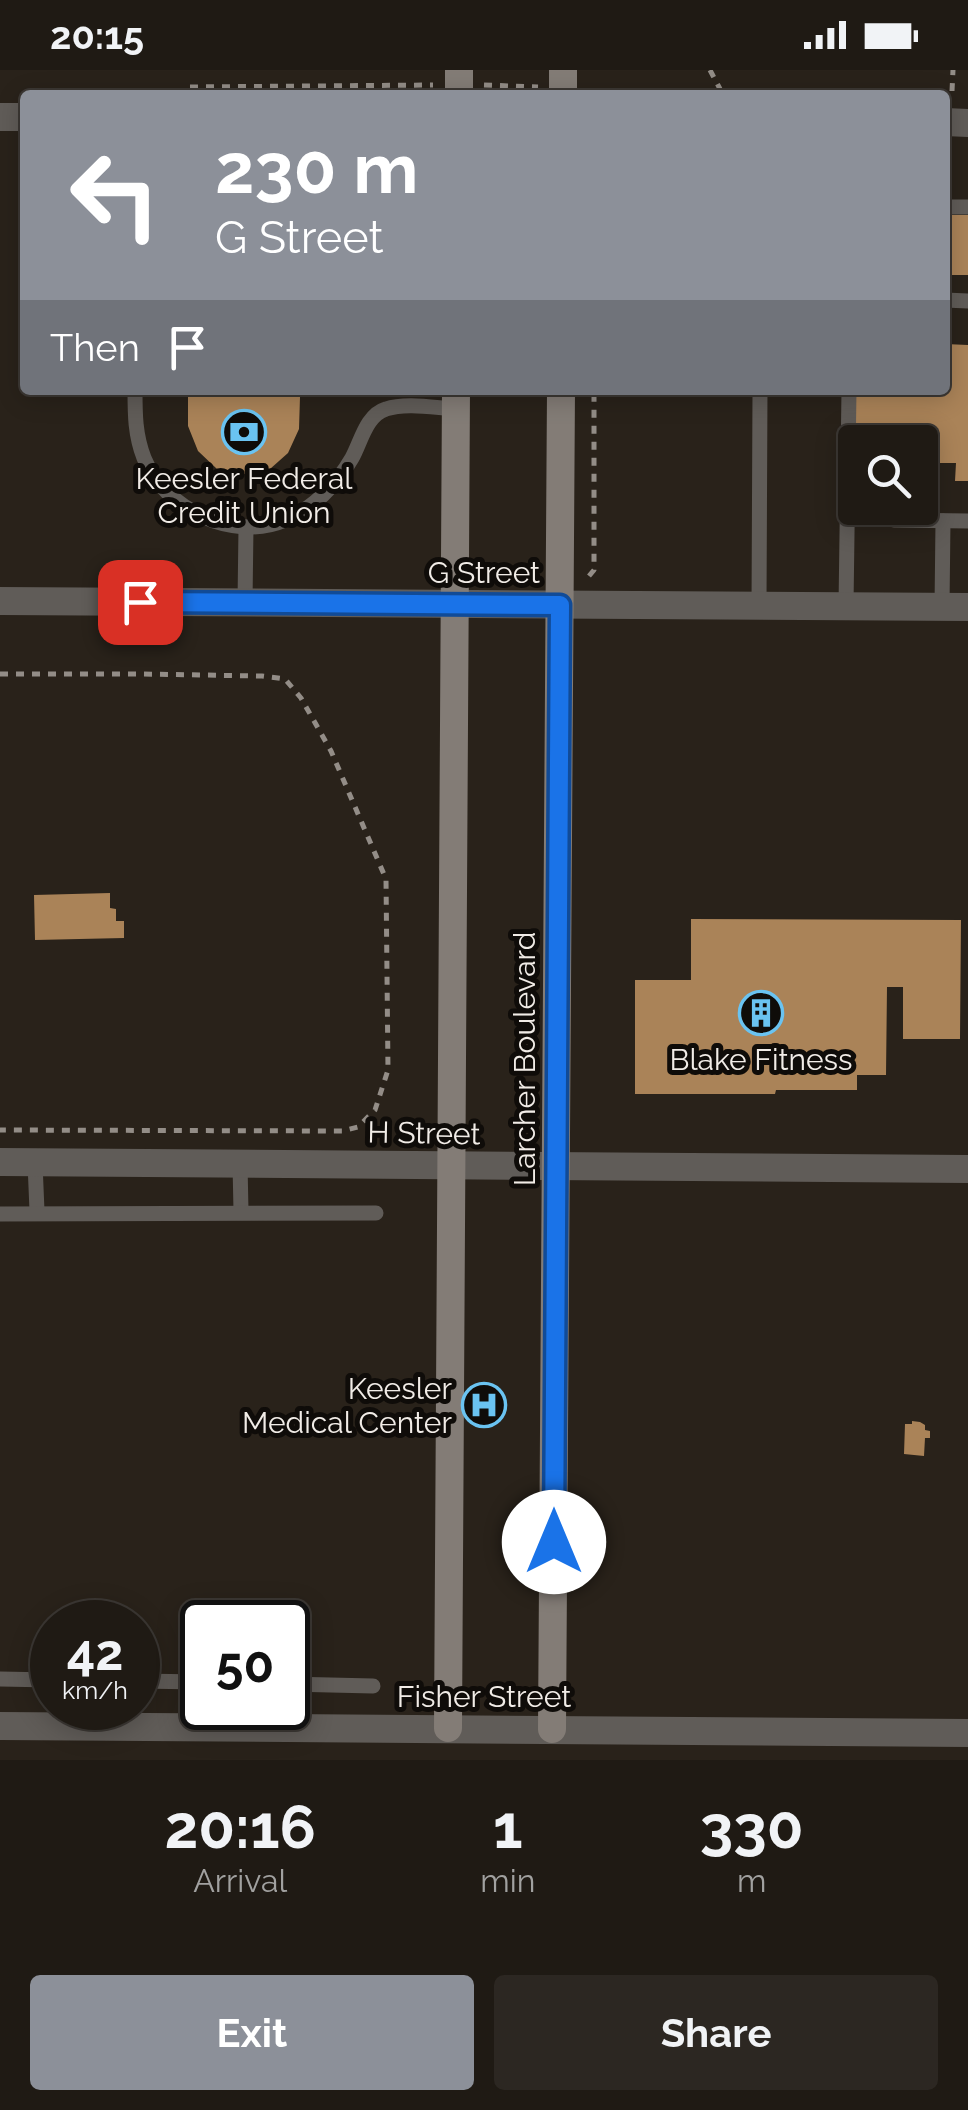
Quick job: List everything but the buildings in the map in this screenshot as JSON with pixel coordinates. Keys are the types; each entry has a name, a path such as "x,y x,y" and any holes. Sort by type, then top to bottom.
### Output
{"main road":[{"name":"Larcher Boulevard","path":"552,1729 561,395"},
{"path":"448,1728 456,400"}],"street":[{"name":"G Street","path":"0,601 955,607"},
{"name":"H Street","path":"0,1162 968,1169"},
{"name":"Fisher Street","path":"0,1726 968,1733"}],"lane":[{"path":"136,395 134,427 145,461 162,487 186,508 215,523 246,527 282,522 311,507 352,459 370,421 386,408 456,400"},
{"path":"760,395 760,606"},
{"path":"846,606 850,395"},
{"path":"938,520 968,521"},
{"path":"943,520 955,607"},
{"path":"244,602 246,527"},
{"path":"35,1162 37,1212"},
{"path":"240,1164 241,1211"},
{"path":"0,1214 376,1213"},
{"path":"0,1679 30,1680"},
{"path":"310,1685 373,1686"}],"path":[{"path":"710,70 720,89"},
{"path":"952,70 952,91"},
{"path":"190,87 563,84"},
{"path":"589,576 594,570 594,395"},
{"path":"0,674 174,674 285,679 302,698 332,751 386,879 388,1070 374,1110 358,1127 342,1130 0,1130"}],"place":[{"name":"Keesler Federal Credit Union","path":"244,432"},
{"name":"Blake Fitness","path":"761,1013"},
{"name":"Keesler Medical Center","path":"484,1405"}],"route":[{"path":"140,602 560,605 554,1542"}]}
